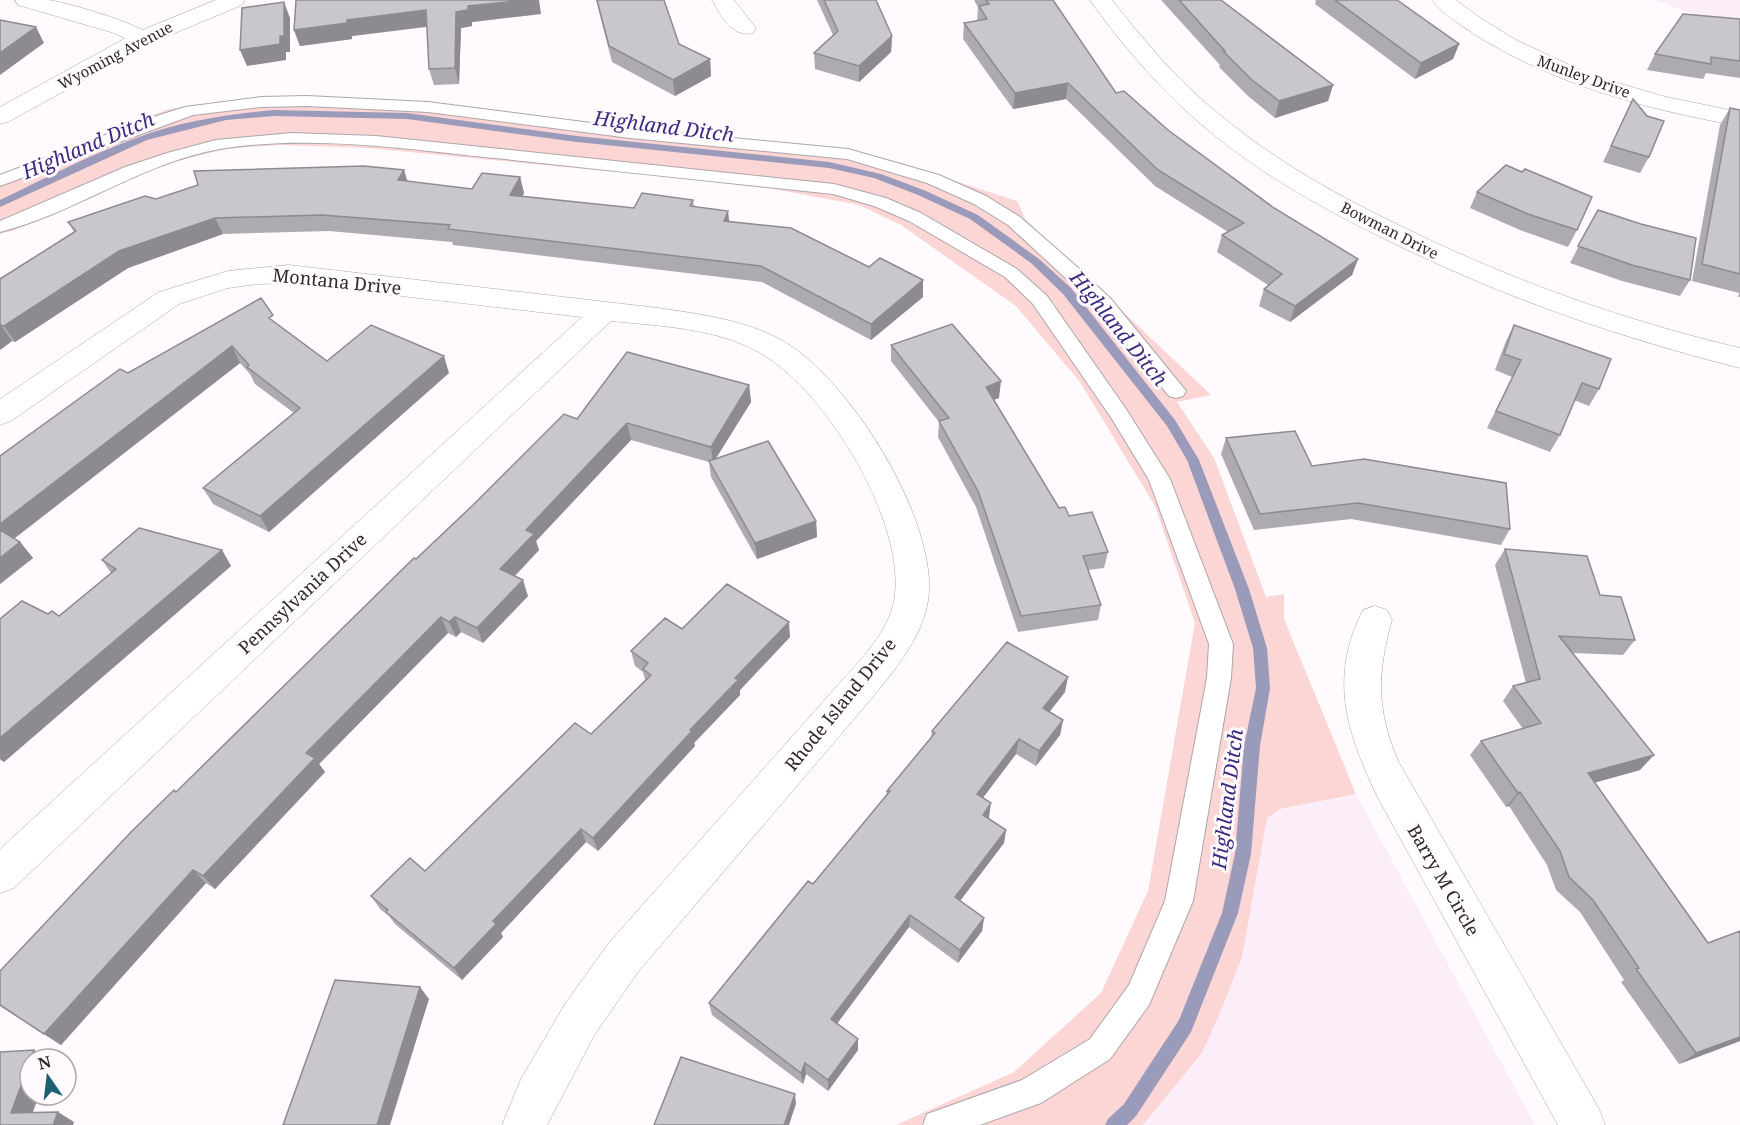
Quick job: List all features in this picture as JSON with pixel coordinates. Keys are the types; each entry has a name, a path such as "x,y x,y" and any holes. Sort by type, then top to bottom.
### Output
{"street":[{"name":"Wyoming Avenue","path":"0,117 143,38 234,0"},
{"path":"723,0 731,14 745,28"},
{"name":"Bowman Drive","path":"1101,0 1141,50 1190,101 1243,143 1319,194 1422,248 1557,304 1624,326 1740,358"},
{"name":"Munley Drive","path":"1443,0 1490,35 1545,64 1655,102 1740,119"},
{"path":"37,1 122,28 143,38"},
{"name":"Montana Drive","path":"0,414 169,298 234,276 263,273 289,274 604,312"},
{"name":"Pennsylvania Drive","path":"0,875 604,312"},
{"name":"Rhode Island Drive","path":"524,1125 537,1095 580,1019 623,958 888,652 904,623 912,599 913,569 896,510 883,482 843,416 818,383 797,364 772,348 744,335 708,325 604,312"},
{"name":"Barry M Circle","path":"1375,620 1364,654 1361,678 1362,709 1370,743 1397,797 1583,1125"}],"lane":[{"path":"0,181 153,122 191,110 261,102 308,101 428,107 630,133 848,154 933,179 980,200 1014,221 1070,269 1104,303 1176,391"},
{"path":"0,227 30,217 131,171 216,145 250,140 292,138 376,141 834,189 880,202 915,217 1011,273 1033,294 1066,337 1159,479 1221,644 1219,678 1179,901 1139,995 1100,1049 1030,1092 938,1125"}],"shaded area":[{"path":"1655,0 1740,0 1740,32"},
{"path":"253,99 398,100 736,142 852,151 890,160 1017,201 1026,220 1211,395 1177,402 1214,458 1266,597 1284,594 1284,619 1356,794 1280,809 1267,818 1242,957 1222,1008 1202,1053 1143,1125 896,1125 1014,1072 1101,993 1148,891 1195,623 1155,506 1080,382 1016,306 901,225 859,205 752,185 368,148 283,145 229,148 165,164 98,191 15,230 0,234 0,174 169,109"},
{"path":"1356,794 1535,1125 1143,1125 1202,1053 1242,957 1267,818 1280,809"}],"building":[{"path":"296,0 526,0 468,6 468,10 456,12 455,68 429,69 426,10 347,20 347,23 294,30"},
{"path":"597,0 664,0 679,44 710,59 673,80 609,46"},
{"path":"824,0 876,0 892,36 859,66 814,53 838,31"},
{"path":"986,0 1053,0 1116,93 1124,91 1168,130 1274,208 1358,259 1295,306 1264,289 1282,274 1222,235 1244,223 1158,170 1068,83 1015,93 964,23 987,19 979,6 989,4"},
{"path":"1179,0 1221,0 1333,85 1279,101 1252,80 1223,51 1225,51"},
{"path":"1335,0 1397,0 1459,44 1421,63"},
{"path":"284,2 284,36 280,36 280,44 240,50 242,8"},
{"path":"1683,14 1740,19 1740,61 1711,57 1711,64 1655,54"},
{"path":"0,20 36,27 0,53"},
{"path":"1633,99 1647,116 1664,121 1649,157 1611,146"},
{"path":"1730,108 1740,110 1740,274 1702,264"},
{"path":"1506,165 1522,172 1525,169 1592,197 1577,230 1528,214 1477,192"},
{"path":"364,166 404,170 398,180 472,189 482,173 520,177 510,195 634,208 642,193 693,200 690,206 728,211 724,221 791,228 869,267 880,258 923,280 871,324 761,266 448,229 450,225 322,215 215,218 119,251 4,326 0,325 0,279 76,231 68,222 145,196 156,199 198,185 194,171"},
{"path":"1598,210 1696,238 1690,280 1632,265 1578,246"},
{"path":"261,298 273,315 269,318 327,361 371,325 444,356 260,516 203,488 300,408 247,367 249,365 232,346 0,524 0,456 120,369 128,373"},
{"path":"952,324 1001,381 986,387 1059,508 1065,507 1069,516 1092,512 1108,552 1083,556 1101,605 1021,616 978,491 939,421 949,418 891,345"},
{"path":"1514,325 1611,359 1599,389 1582,383 1560,435 1496,411 1521,360 1504,354"},
{"path":"627,352 749,385 711,447 627,423 526,530 534,534 500,569 523,580 477,628 455,617 449,622 441,617 306,753 315,758 203,876 193,870 44,1034 0,1005 0,971 132,831 174,790 176,792 564,414 577,419"},
{"path":"1295,431 1312,466 1364,459 1506,483 1510,529 1358,503 1260,514 1226,438"},
{"path":"768,441 816,521 755,543 709,461"},
{"path":"139,528 222,550 0,738 0,619 22,601 48,614 52,611 59,616 116,569 102,560"},
{"path":"0,530 20,542 0,558"},
{"path":"1505,549 1587,556 1600,595 1621,597 1635,640 1559,636 1654,755 1588,773 1708,943 1740,931 1740,1037 1696,1053 1636,969 1639,968 1593,900 1569,877 1560,851 1520,792 1518,793 1481,741 1541,723 1513,686 1540,679"},
{"path":"727,584 789,622 735,678 738,680 593,838 581,829 493,921 496,924 454,968 386,912 388,910 371,896 410,858 425,871 575,723 591,734 651,675 643,669 648,663 631,651 665,618 682,629"},
{"path":"1007,642 1068,677 1043,708 1063,720 1039,751 1019,739 977,794 991,803 983,815 1006,830 955,897 984,918 960,950 910,915 831,1019 858,1039 828,1080 805,1063 801,1073 709,1003 808,881 813,884 890,791 887,791 935,733 932,731"},
{"path":"335,980 420,987 377,1125 283,1125"},
{"path":"18,1051 18,1094 11,1113 58,1112 53,1125 0,1125 0,1052"},
{"path":"681,1057 795,1094 784,1125 654,1125"}],"waterway":[{"name":"Highland Ditch","path":"0,204 96,158 144,138 226,117 274,113 407,116 577,139 829,165 877,176 922,193 974,217 1035,261 1067,291 1171,423 1193,460 1242,589 1260,648 1263,688 1252,746 1243,854 1230,913 1185,1026 1130,1110 1114,1125"}]}
